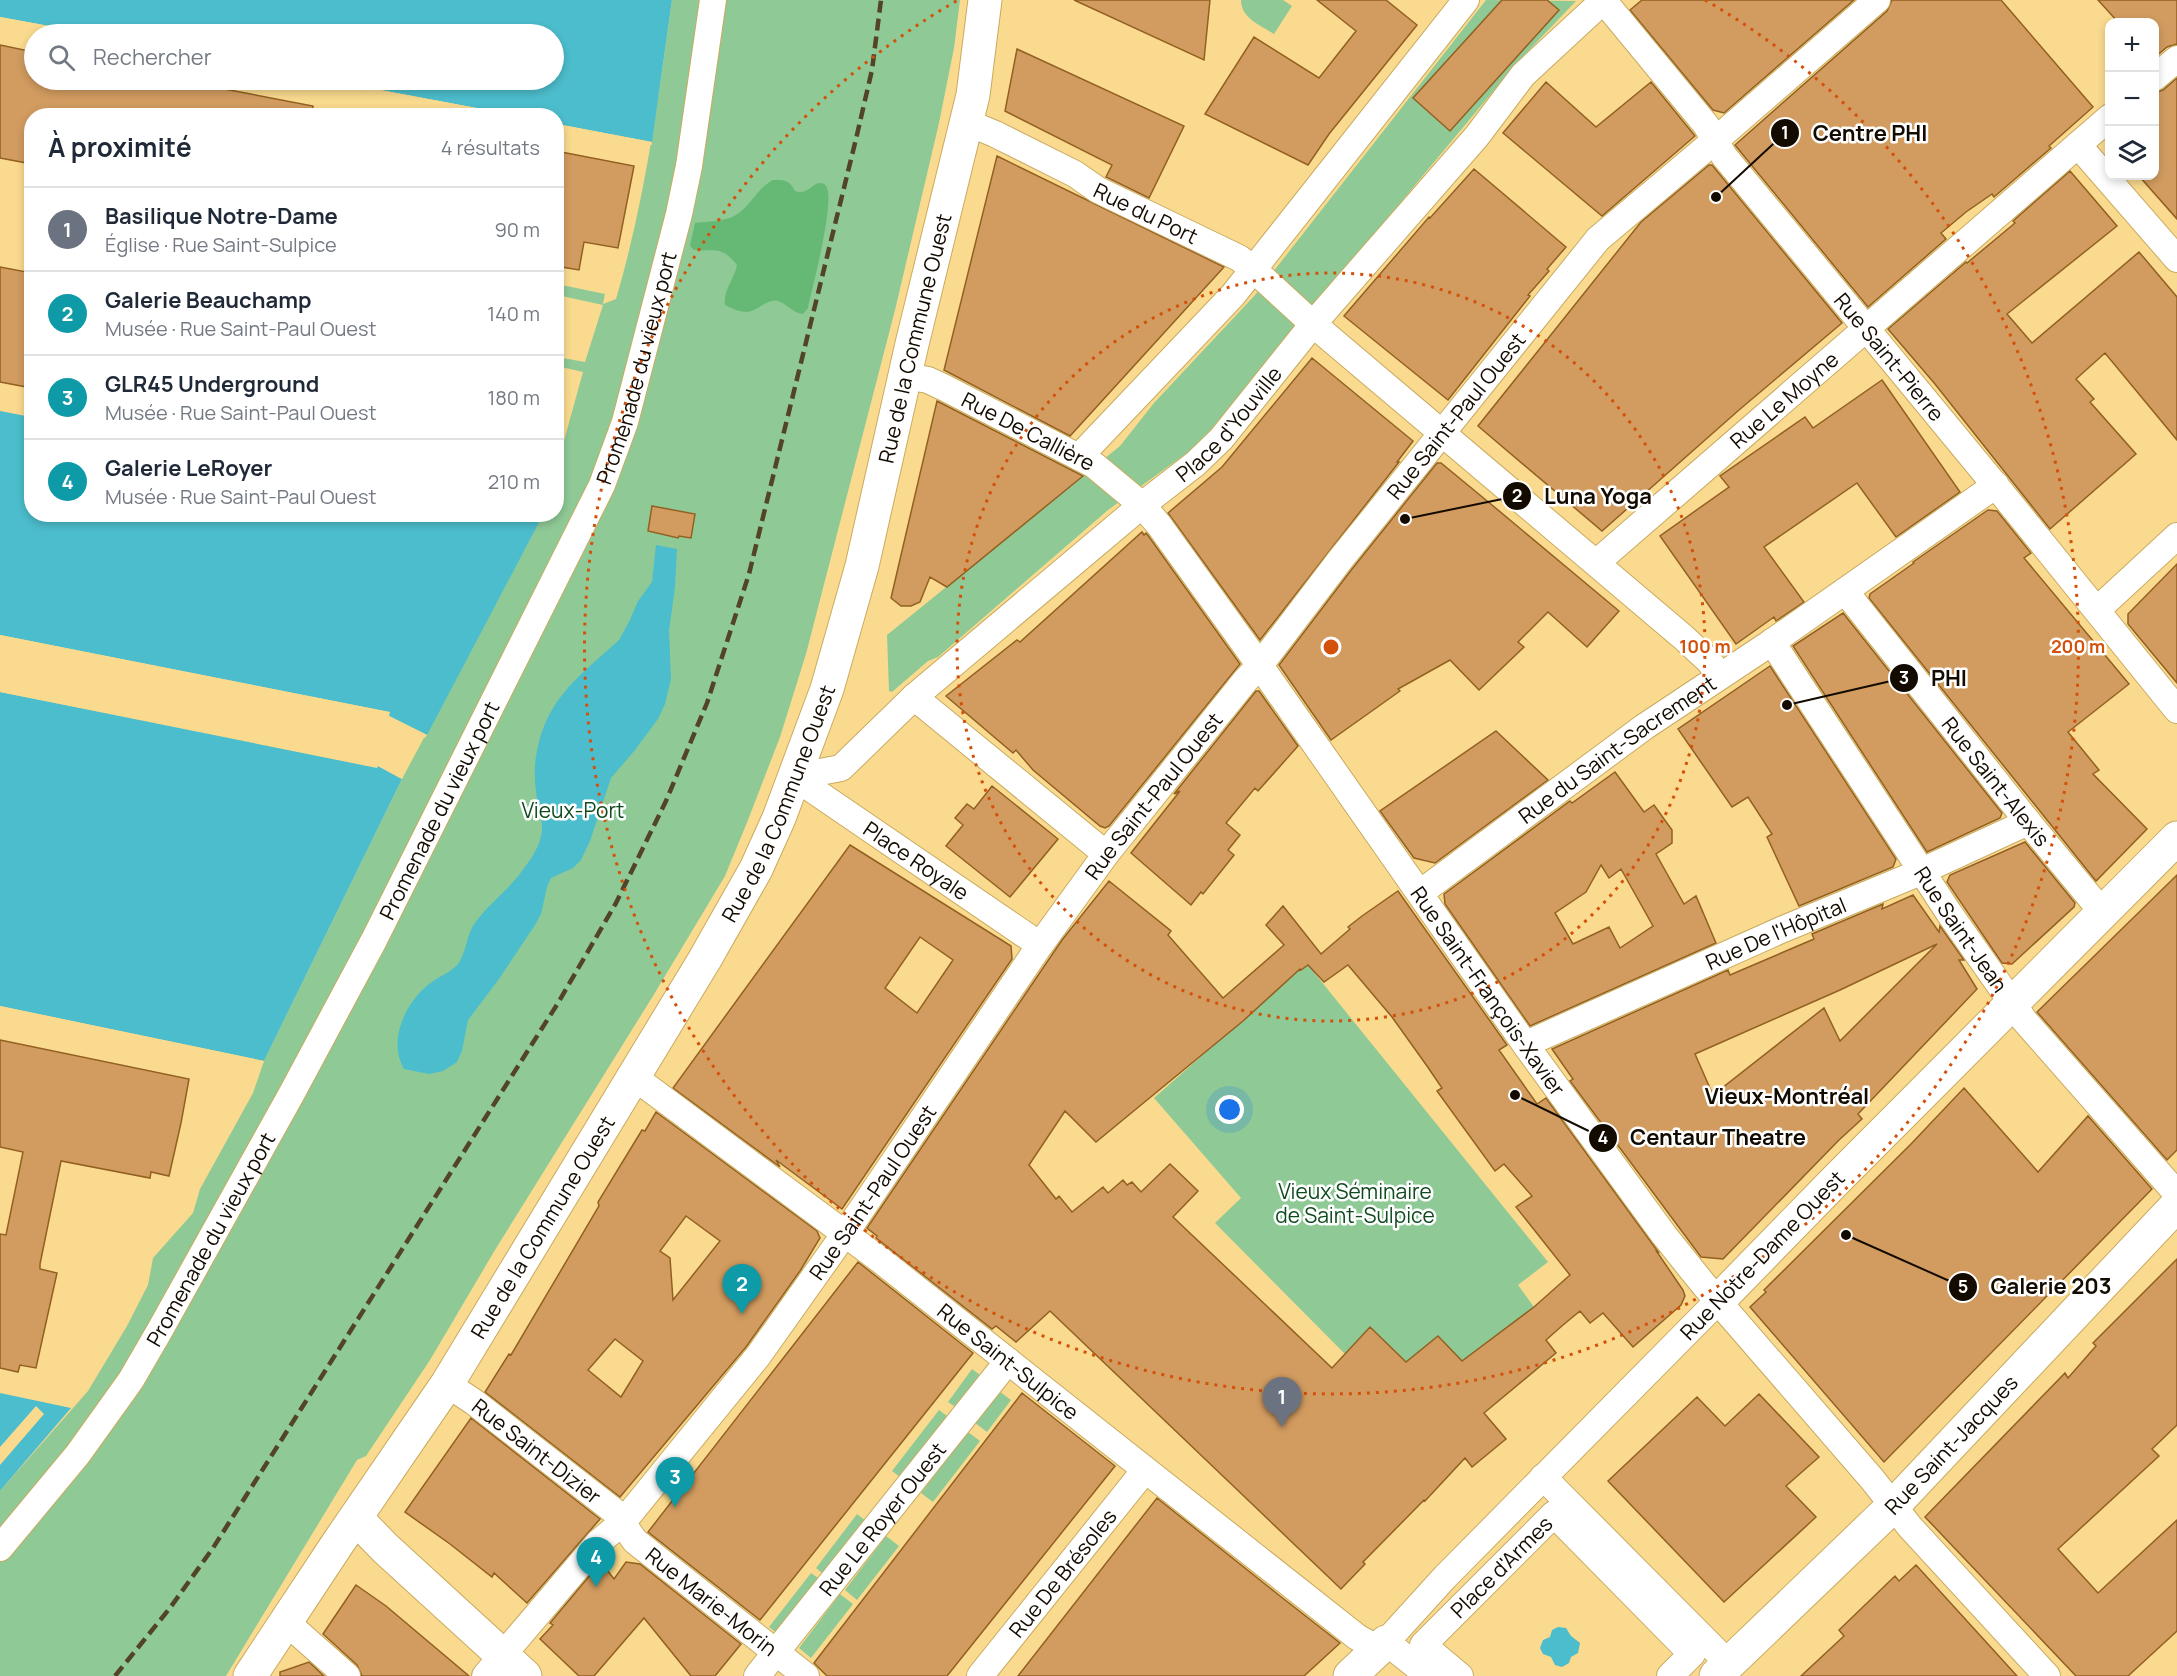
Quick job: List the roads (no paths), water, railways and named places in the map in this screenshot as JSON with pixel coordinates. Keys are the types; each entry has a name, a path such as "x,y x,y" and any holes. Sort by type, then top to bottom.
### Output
{"street":[{"name":"Promenade du vieux port","path":"0,1548 78,1454 131,1380 165,1321 292,1094 374,940 602,485 625,423 680,214 713,0"},
{"name":"Rue de la Commune Ouest","path":"250,1676 447,1384 705,959 756,869 779,818 828,688 844,634 973,94 985,0"},
{"path":"1079,457 1233,295 1466,0"},
{"name":"Rue Saint-Pierre","path":"1604,0 1706,125 1724,156 1996,485 2177,710"},
{"name":"Place d'Youville","path":"794,777 841,768 914,697 1142,505 1195,464 1221,439 1313,324 1477,136 1523,75 1604,0"},
{"name":"Rue Saint-Paul Ouest","path":"504,1669 599,1542 623,1522 746,1371 845,1234 1040,945 1106,854 1260,665 1340,560 1598,239 1877,0"},
{"path":"2159,74 2177,59"},
{"name":"Rue Le Moyne","path":"1596,563 2105,121"},
{"name":"Rue du Port","path":"966,122 995,134 1075,174 1098,190 1239,258 1313,324 1710,662 1719,676"},
{"path":"2078,145 2177,259"},
{"name":"Rue De Callière","path":"906,376 928,380 945,388 1094,465 1142,505"},
{"name":"Rue du Saint-Sacrement","path":"1420,893 1644,727 1772,642 1996,485"},
{"name":"Rue Saint-François-Xavier","path":"1142,505 1160,525 1527,1047 1664,1235 1910,1527 2047,1676"},
{"path":"2097,610 2177,536"},
{"name":"Rue Saint-Alexis","path":"1845,591 2103,913"},
{"name":"Rue Saint-Jean","path":"1772,642 1921,871 2024,1020 2177,1194"},
{"path":"914,697 1106,854"},
{"name":"Place Royale","path":"794,777 1040,945"},
{"name":"Rue De l'Hôpital","path":"1527,1047 1538,1039 2028,822"},
{"name":"Rue Notre-Dame Ouest","path":"1350,1676 1837,1179 2177,838"},
{"name":"Rue Saint-Sulpice","path":"634,1077 845,1234 1357,1637 1382,1645"},
{"name":"Rue Saint-Jacques","path":"1722,1670 1893,1506 2177,1205"},
{"name":"Rue Le Royer Ouest","path":"757,1676 1008,1361"},
{"name":"Rue Saint-Dizier","path":"447,1384 484,1409 614,1511 623,1522"},
{"name":"Rue De Brésoles","path":"980,1676 1145,1470"},
{"name":"Place d'Armes","path":"1543,1477 1722,1670"},
{"name":"Place d'Armes","path":"1460,1676 1423,1645 1554,1514 1692,1654 1670,1676"},
{"path":"356,1518 504,1669"},
{"name":"Rue Marie-Morin","path":"623,1522 635,1541 806,1676"},
{"path":"286,1622 347,1676"},
{"path":"1382,1645 1429,1676"}],"water":[{"path":"0,0 672,0 652,142 564,125 564,108 477,108 380,90 564,90 564,24 38,24 0,17"},
{"path":"0,411 24,416 24,522 539,522 427,735 389,716 389,712 0,635"},
{"path":"656,545 677,549 669,631 671,679 665,704 658,719 611,778 590,841 581,860 573,868 551,878 541,914 535,925 468,1020 462,1051 457,1062 443,1071 429,1074 404,1069 399,1058 398,1046 402,1021 407,1010 423,990 458,964 473,926 519,875 537,847 542,828 535,771 542,732 549,716 568,688 619,640 638,601 652,582"},
{"path":"0,692 377,768 378,766 402,779 264,1061 0,1006"},
{"path":"0,1393 71,1408 0,1491"},
{"path":"1558,1627 1566,1628 1571,1636 1580,1643 1578,1653 1562,1667 1555,1665 1551,1657 1543,1654 1540,1648 1543,1640 1550,1637 1552,1630"}],"railway":[{"path":"115,1676 170,1608 213,1548 558,1003 616,903 666,801 707,703 749,574 872,70 881,0"}],"place":[{"name":"Centre PHI","path":"1716,197"},
{"name":"Luna Yoga","path":"1405,519"},
{"name":"PHI","path":"1787,705"},
{"name":"Centaur Theatre","path":"1515,1095"},
{"name":"Galerie 203","path":"1846,1235"},
{"name":"Galerie Beauchamp","path":"742,1314"},
{"name":"Basilique Notre-Dame","path":"1282,1427"},
{"name":"GLR45 Underground","path":"675,1507"},
{"name":"Galerie LeRoyer","path":"596,1587"}],"district":[{"name":"Vieux-Montréal","path":"1787,1096"}],"park label":[{"name":"Vieux-Port","path":"573,810"},
{"name":"Vieux Séminaire de Saint-Sulpice","path":"1355,1203"}]}
